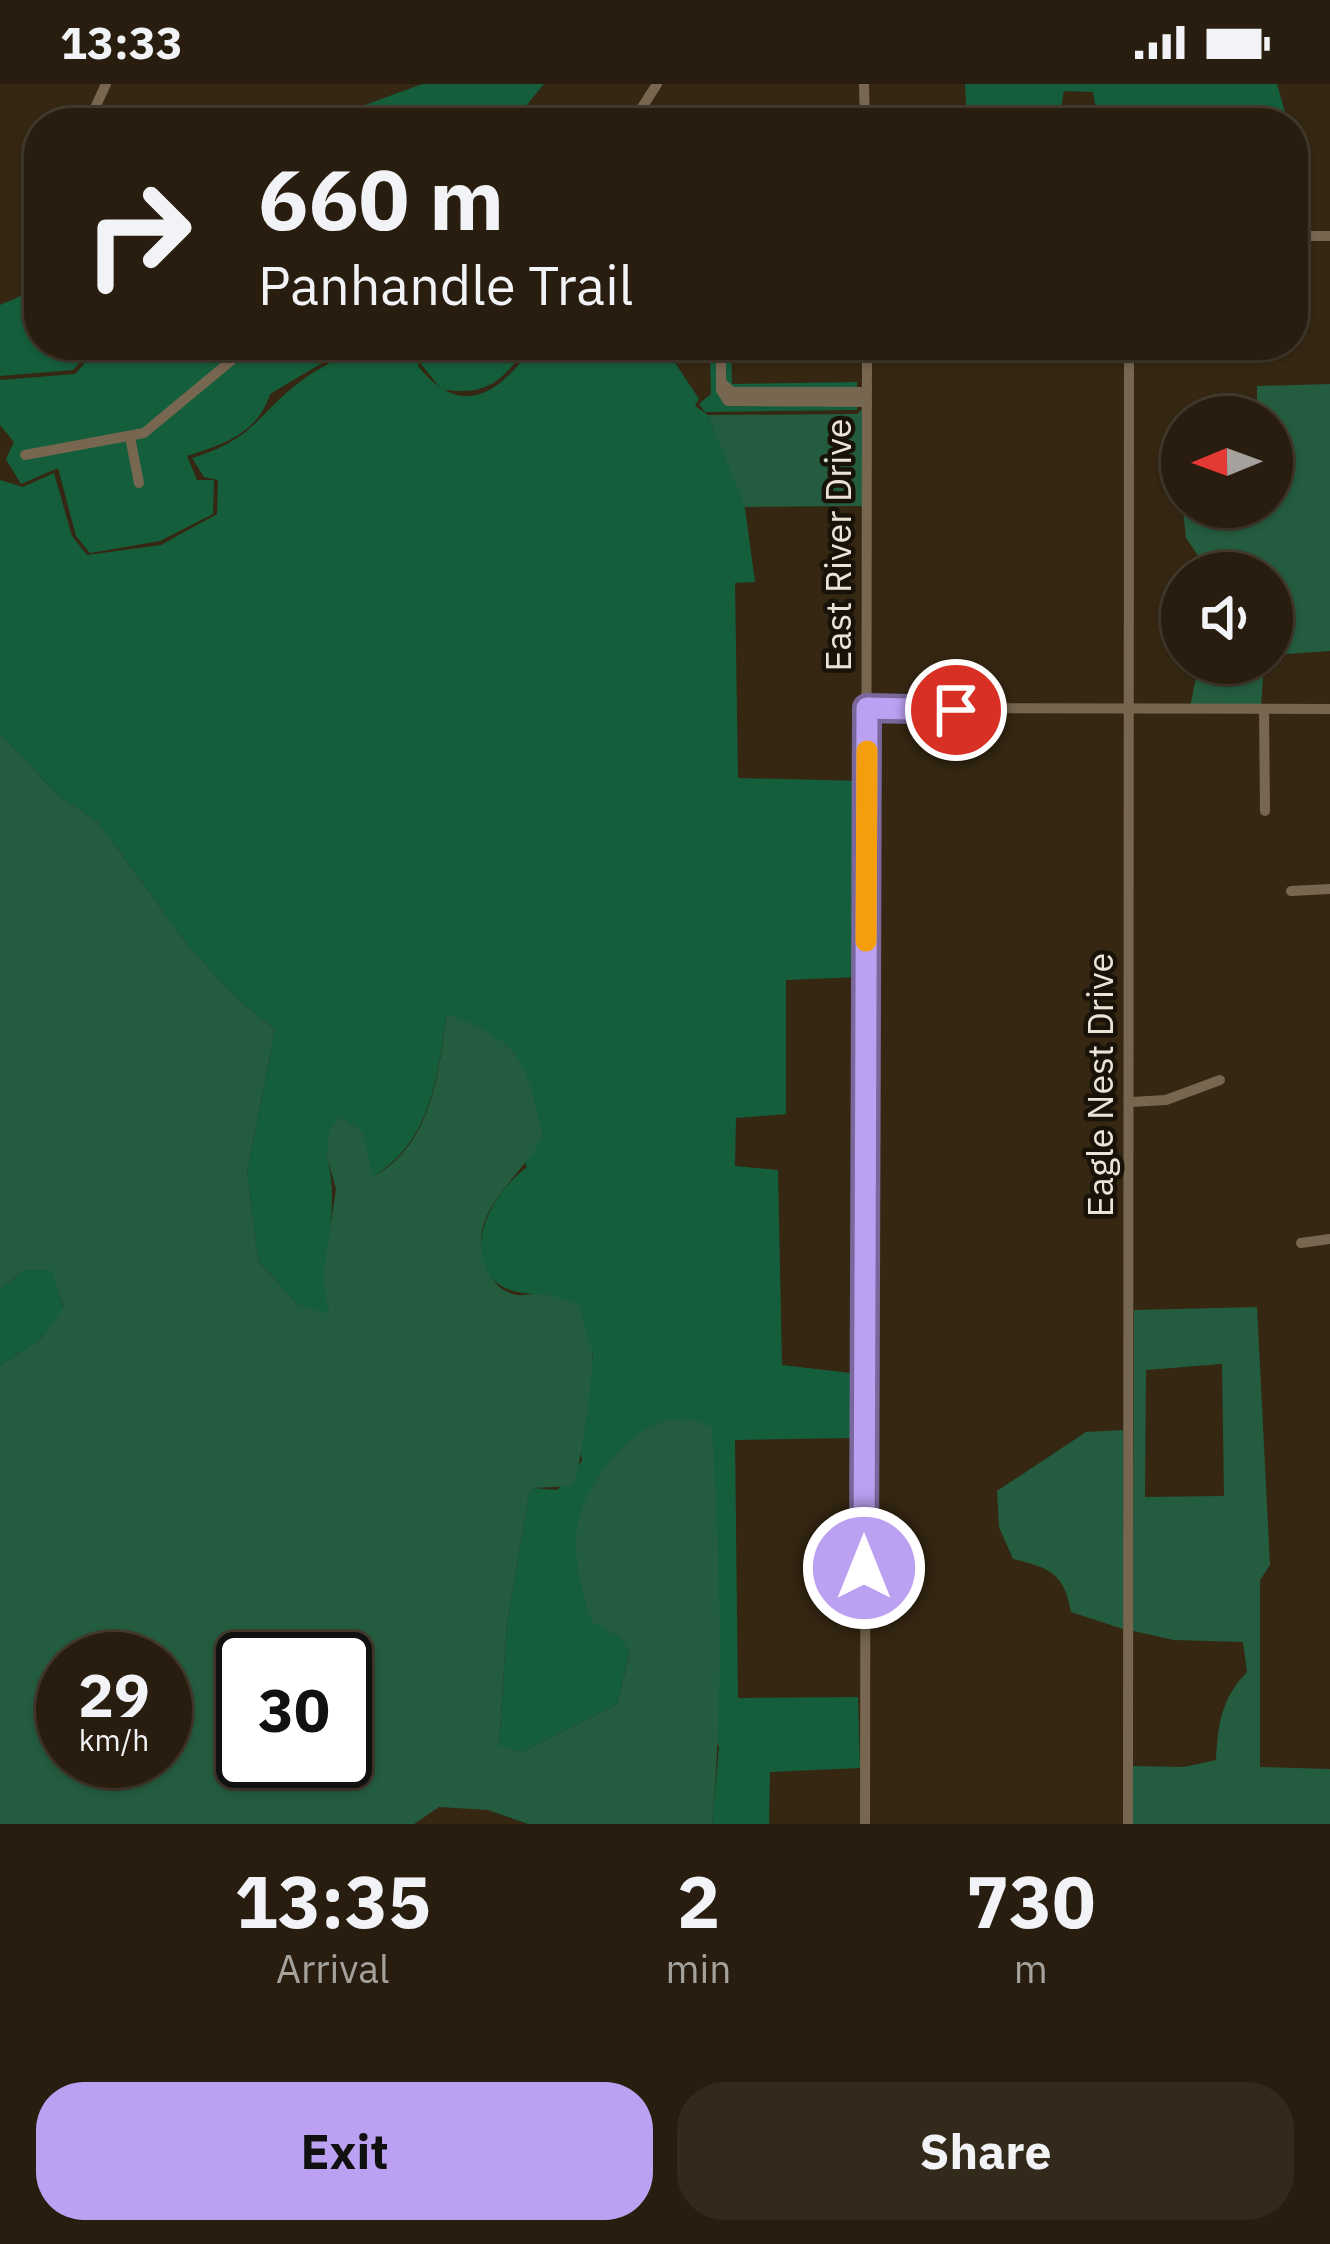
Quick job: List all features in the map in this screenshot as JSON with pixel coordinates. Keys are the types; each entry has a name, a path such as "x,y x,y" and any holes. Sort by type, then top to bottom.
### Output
{"street":[{"path":"25,455 130,437 156,424 232,360"},
{"path":"721,360 722,393 731,402 867,397"},
{"name":"East River Drive","path":"866,1824 867,360"},
{"name":"Eagle Nest Drive","path":"1128,1824 1129,360"},
{"path":"130,437 139,483"},
{"path":"867,708 1330,709"},
{"path":"1264,710 1265,811"},
{"path":"1291,891 1330,889"},
{"path":"1131,1102 1166,1100 1220,1080"},
{"path":"1301,1243 1330,1239"}],"green space":[{"path":"422,84 544,84 524,108 357,108"},
{"path":"965,84 1277,84 1284,108 1096,108 1093,92 1064,91 1061,108 966,108"},
{"path":"24,295 24,360 82,360 73,370 0,376 0,305"},
{"path":"88,360 327,360 270,394 257,419 238,436 187,456 197,480 214,480 213,514 160,541 90,553 76,536 58,468 21,484 6,459 14,442 0,425 0,380 75,374"},
{"path":"334,360 420,360 418,366 434,383 465,396 494,387 523,360 673,360 699,399 695,406 708,415 744,501 755,582 735,583 738,778 862,781 860,977 786,980 786,1114 736,1118 735,1166 778,1170 782,1365 859,1374 853,1438 735,1440 738,1698 858,1697 860,1768 770,1772 769,1824 712,1824 719,1746 619,1637 630,1651 617,1705 521,1752 499,1746 507,1623 529,1494 534,1488 557,1490 582,1461 579,1438 593,1356 543,1294 514,1291 494,1281 484,1265 481,1246 494,1204 527,1167 447,1014 428,1106 408,1145 373,1177 365,1161 327,1157 332,1196 329,1315 298,1305 258,1261 247,1171 275,1029 239,1001 188,946 98,822 58,795 0,734 0,480 23,487 54,473 72,536 87,555 161,545 217,514 218,480 204,477 192,458 242,435 301,381"},
{"path":"423,360 516,360 492,384 470,391 441,389"},
{"path":"710,360 731,360 732,384 857,382 857,410 705,412 699,404 711,394"},
{"path":"1330,384 1330,651 1293,654 1293,552 1196,552 1186,538 1185,528 1293,528 1293,396 1257,396 1257,386"},
{"path":"862,409 862,506 745,507 708,415 857,414"},
{"path":"1195,684 1263,684 1261,706 1190,707"},
{"path":"0,734 58,795 98,822 188,946 239,1001 275,1029 247,1171 258,1261 298,1305 329,1314 323,1278 336,1189 327,1157 329,1131 341,1117 363,1132 373,1177 393,1163 420,1127 435,1084 447,1014 492,1035 517,1058 543,1136 491,1209 481,1242 483,1260 494,1281 507,1292 547,1295 579,1305 592,1362 574,1486 534,1488 529,1494 507,1623 499,1745 521,1752 617,1705 630,1652 619,1637 592,1622 576,1553 581,1512 615,1455 650,1427 691,1420 712,1427 720,1626 712,1824 528,1824 488,1810 439,1807 414,1824 0,1824 0,1366 40,1340 64,1306 51,1270 23,1270 0,1290"},
{"path":"23,1270 52,1270 64,1307 40,1340 0,1366 0,1290"},
{"path":"1257,1307 1270,1565 1260,1580 1260,1767 1330,1769 1330,1824 1133,1824 1133,1766 1184,1767 1216,1760 1222,1713 1247,1672 1243,1642 1174,1640 1133,1631 1134,1310","holes":["1222,1364 1224,1496 1145,1497 1146,1370"]},
{"path":"1123,1430 1123,1629 1071,1612 1053,1574 1013,1559 999,1527 997,1491 1086,1432"}],"slow traffic":[{"path":"866,941 867,751"}],"route":[{"path":"864,1568 867,708 956,710"}]}
